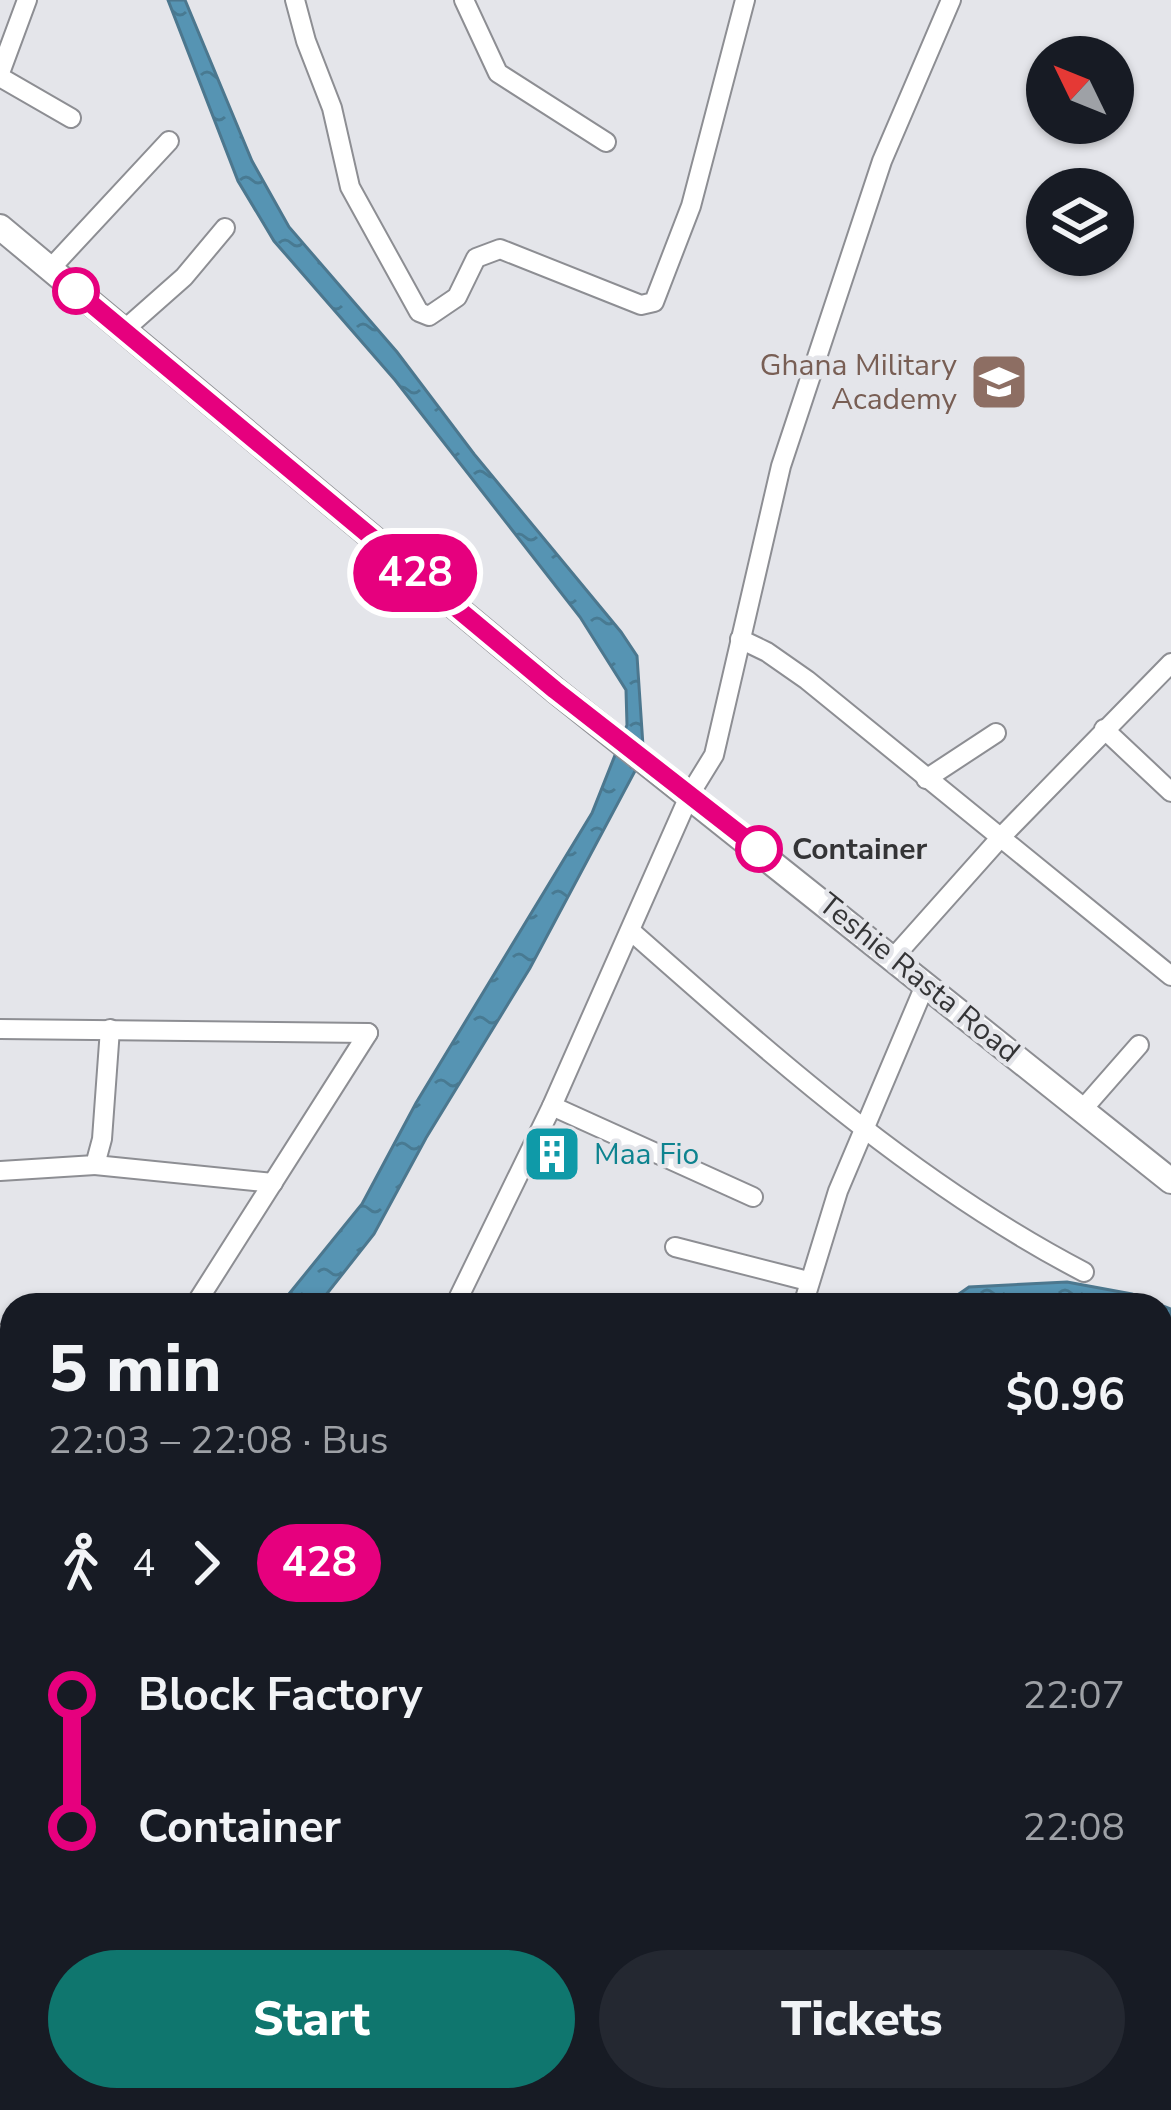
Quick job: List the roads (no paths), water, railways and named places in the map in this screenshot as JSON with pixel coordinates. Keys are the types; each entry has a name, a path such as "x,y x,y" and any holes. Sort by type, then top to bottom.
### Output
{"main road":[{"name":"Teshie Rasta Road","path":"0,227 620,740 1171,1181"}],"street":[{"path":"27,0 0,75 70,118"},
{"path":"295,0 305,41 332,108 350,187 419,312 429,316 457,297 476,258 500,249 641,305 654,302 692,206 745,0"},
{"path":"464,0 498,73 606,142"},
{"path":"462,1293 632,932 690,794 714,754 781,466 882,161 951,0"},
{"path":"50,268 170,141"},
{"path":"124,330 184,278 225,228"},
{"path":"740,639 807,680 1171,976"},
{"path":"894,957 1001,837 1171,663"},
{"path":"1104,729 1171,792"},
{"path":"926,778 996,733"},
{"path":"632,932 806,1086 863,1129 1027,1243 1084,1272"},
{"path":"805,1293 863,1129 926,983"},
{"path":"0,1029 368,1033 202,1293"},
{"path":"94,1166 102,1139 110,1029"},
{"path":"1082,1110 1139,1045"},
{"path":"552,1106 753,1198"},
{"path":"0,1171 94,1166 273,1183"},
{"path":"675,1247 808,1281"}],"water":[{"path":"168,0 185,0 252,161 289,227 397,352 637,656 643,746 635,771 530,968 426,1138 374,1234 327,1293 290,1293 362,1204 416,1103 592,813 627,725 626,690 580,617 395,380 274,241 238,181"},
{"path":"1067,1282 1127,1293 960,1293 969,1287"}],"place":[{"name":"Ghana Military Academy","path":"999,382"},
{"name":"Container","path":"759,849"},
{"name":"Maa Fio","path":"552,1154"}]}
